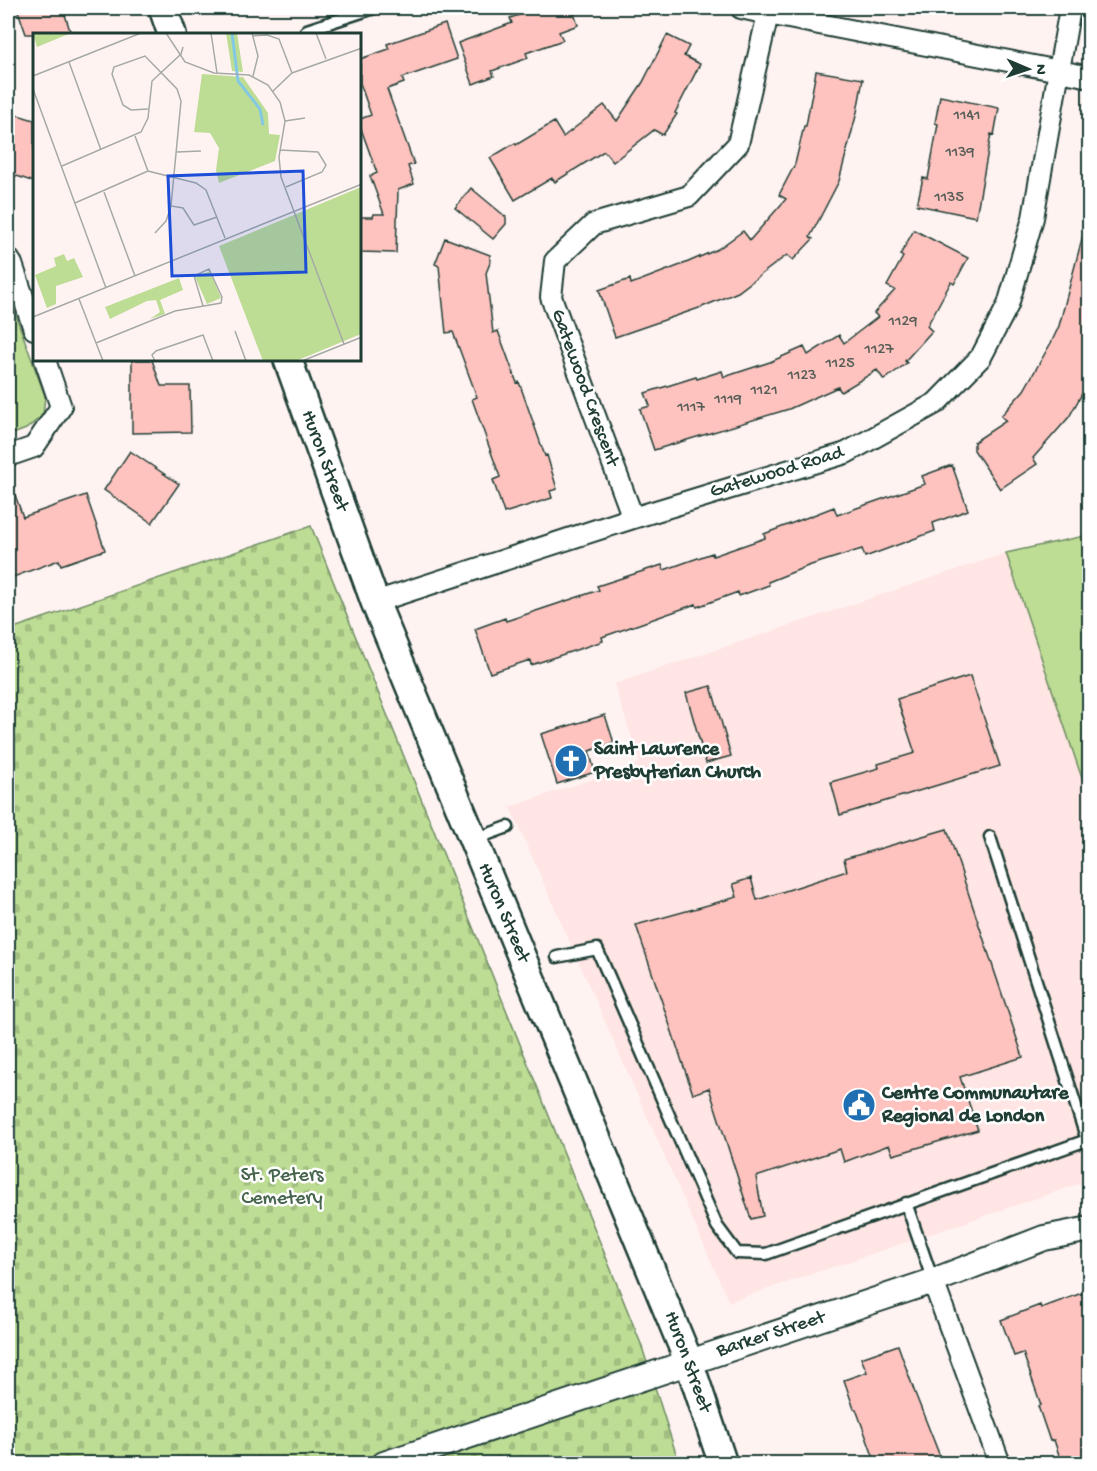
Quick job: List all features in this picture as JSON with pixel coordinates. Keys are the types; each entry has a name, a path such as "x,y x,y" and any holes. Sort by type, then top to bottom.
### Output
{"main road":[{"path":"163,8 172,33"},
{"name":"Huron Street","path":"289,362 375,602 689,1362 723,1464"}],"street":[{"path":"741,8 780,13 1089,76"},
{"name":"Gatewood Road","path":"375,602 633,518 846,453 936,403 981,357 1008,305 1033,218 1070,8"},
{"name":"Gatewood Crescent","path":"633,518 551,297 555,261 594,224 689,196 738,144 780,13"},
{"path":"8,258 33,326"},
{"path":"8,456 34,447 61,407 46,362"},
{"name":"Barker Street","path":"384,1464 933,1281 1044,1238 1089,1229"},
{"path":"933,1281 999,1464"}],"lane":[{"path":"306,33 307,30 374,8"},
{"path":"473,840 508,827"},
{"path":"556,957 597,950 717,1226 737,1253 766,1254 1087,1140 990,837"},
{"path":"906,1203 933,1281"}],"shaded area":[{"path":"1006,553 1089,799 1089,1182 729,1302 510,807 640,763 614,684"}],"green space":[{"path":"8,294 45,396 43,415 26,429 8,436"},
{"name":"St. Peters Cemetery","path":"311,526 641,1344 679,1463 8,1463 8,630"},
{"path":"1090,535 1089,799 1006,553"}],"building":[{"path":"17,8 63,8 71,33 26,34"},
{"path":"540,8 572,8 578,25 559,32 563,40 526,53 528,58 492,71 494,76 473,84 458,43 512,23 510,18"},
{"path":"445,24 457,59 402,78 404,83 387,89 414,164 408,166 414,184 398,190 396,253 362,252 362,217 384,214 370,176 377,173 362,132 362,118 371,115 362,89 362,58 389,49 387,44"},
{"path":"667,35 689,46 684,56 700,64 675,113 677,114 663,135 654,130 613,162 604,151 555,182 552,178 515,200 490,158 554,122 563,137 604,105 617,121 643,82"},
{"path":"816,71 863,79 839,181 810,237 813,239 793,260 787,255 738,292 615,337 599,290 630,279 631,284 686,263 718,249 743,231 750,240 786,199 779,195 795,164 804,126 806,126"},
{"path":"940,96 999,108 994,135 991,134 976,217 917,205 923,178 928,179 938,124 935,123"},
{"path":"8,112 33,120 33,182 8,173"},
{"path":"471,188 506,217 506,224 493,239 455,208"},
{"path":"914,230 968,258 954,284 951,282 927,326 932,331 905,361 907,363 884,380 877,370 841,392 838,387 789,409 654,450 640,409 650,406 645,393 722,371 724,377 770,362 804,347 808,355 839,335 844,343 878,317 874,313 895,290 887,286 903,257 900,255"},
{"path":"1083,235 1089,236 1089,381 1069,417 1033,458 1037,464 1000,489 974,450 974,442 1006,421 1001,416 1024,390 1052,341 1059,326"},
{"path":"445,238 490,255 486,273 493,333 498,331 517,383 519,382 545,456 547,455 557,489 550,491 552,498 504,513 493,480 500,477 472,399 477,397 453,332 446,333 439,266 435,264"},
{"path":"132,362 153,362 161,386 190,386 191,432 132,433"},
{"path":"130,451 179,484 152,523 104,490"},
{"path":"952,465 968,510 933,523 935,531 865,557 862,549 808,566 768,582 769,585 739,596 738,592 697,607 696,604 602,637 603,641 531,665 530,660 490,673 475,629 599,590 597,586 662,565 664,570 712,553 713,556 765,538 764,534 834,507 837,515 925,484 922,476"},
{"path":"8,481 10,481 23,517 86,495 105,550 61,565 59,560 8,579"},
{"path":"970,676 1000,766 840,815 831,782 879,768 878,764 915,753 897,699"},
{"path":"711,686 731,756 706,763 686,693"},
{"name":"Saint Lawrence Presbyterian Church","path":"605,715 614,743 589,751 595,772 557,784 541,734"},
{"path":"947,829 1023,1057 960,1077 978,1130 893,1155 889,1145 844,1162 840,1149 756,1177 763,1216 751,1219 709,1088 693,1094 636,925 737,897 733,884 751,878 757,900 847,871 844,859"},
{"path":"1082,1293 1089,1314 1089,1464 1062,1464 1054,1440 1050,1441 1038,1406 1041,1405 1023,1353 1014,1356 1001,1320 1040,1305 1041,1308"},
{"path":"898,1345 943,1464 876,1464 856,1409 854,1409 844,1380 867,1372 861,1358"}],"place":[{"name":"Saint Lawrence Presbyterian Church","path":"571,761"},
{"name":"Centre Communautare Regional de London","path":"859,1105"}]}
